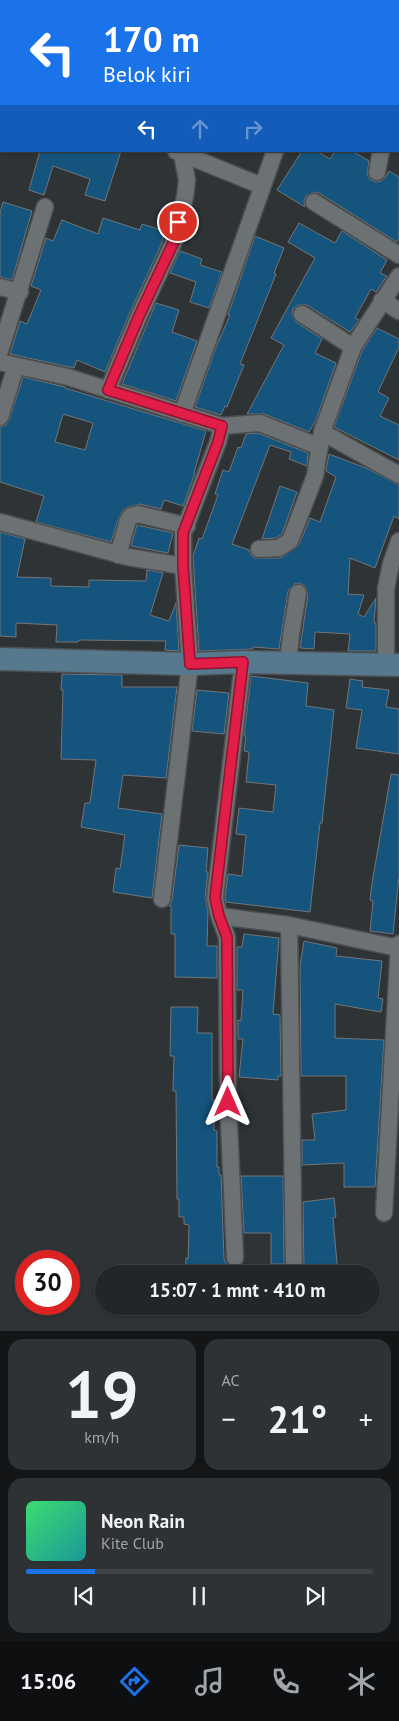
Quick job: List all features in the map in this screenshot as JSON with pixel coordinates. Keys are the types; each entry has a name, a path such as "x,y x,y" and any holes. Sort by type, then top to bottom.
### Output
{"main road":[{"path":"0,659 190,664 243,662 392,665"}],"street":[{"path":"182,414 275,152"},
{"path":"377,172 381,152"},
{"path":"179,153 262,186"},
{"path":"108,390 139,316 177,235 178,222 187,186 179,153"},
{"path":"314,202 399,254"},
{"path":"0,351 45,207"},
{"path":"259,549 279,548 290,541 315,476 321,439 353,347 399,276"},
{"path":"0,287 20,292"},
{"path":"382,300 399,311"},
{"path":"302,314 353,347"},
{"path":"0,361 68,377 222,426 260,423 321,439 399,475"},
{"path":"0,417 16,366"},
{"path":"162,898 190,664 183,566 183,533 218,442 222,426"},
{"path":"118,555 128,520 131,516 138,514 186,526"},
{"path":"0,522 118,555 183,566"},
{"path":"392,665 386,588 390,564 399,541"},
{"path":"288,663 298,593"},
{"path":"235,1258 228,1102 227,937 215,898 243,662"},
{"path":"219,916 289,925 398,948"},
{"path":"289,925 294,1265"},
{"path":"384,1213 399,944"}],"building":[{"path":"40,152 121,152 105,201 85,195 90,179 53,166 44,195 29,190"},
{"path":"301,152 318,152 330,159 334,152 354,152 369,161 367,175 371,180 381,181 389,171 399,177 399,239 397,242 319,193 314,192 306,196 304,201 305,207 277,190"},
{"path":"3,202 32,211 12,280 0,277 0,213"},
{"path":"103,218 140,230 142,224 165,231 161,245 105,372 77,360 74,368 10,354 20,321 27,324 41,290 31,286 46,238 53,241 62,220 98,234"},
{"path":"299,223 335,243 342,231 387,260 380,273 387,276 376,292 371,289 355,318 359,320 350,332 307,305 298,305 293,309 292,314 296,322 322,339 315,353 336,363 316,420 309,432 264,414 247,414 284,345 271,338 315,258 288,242"},
{"path":"255,236 284,248 274,273 276,274 240,364 244,365 227,407 225,406 221,415 195,407 216,347 230,315 228,315"},
{"path":"180,251 202,259 200,265 222,272 209,308 190,302 196,282 170,273"},
{"path":"156,303 179,310 172,332 197,341 176,401 122,384"},
{"path":"377,328 399,339 399,347 378,392 389,398 380,416 399,425 399,460 334,427 362,351"},
{"path":"23,377 65,387 206,431 195,473 183,506 164,500 161,509 140,504 128,507 123,510 119,517 111,542 36,522 44,496 0,482 0,427 6,425","holes":["63,414 93,423 85,450 55,442"]},
{"path":"258,433 308,453 307,466 289,459 291,452 270,445 232,544 249,550 255,558 280,558 284,556 299,545 310,518 320,522 336,477 326,471 329,454 366,468 399,485 399,519 394,516 375,568 350,558 348,594 364,595 358,614 364,617 376,598 374,623 376,623 376,651 348,651 350,634 315,632 314,649 300,648 308,594 305,586 299,583 294,584 288,591 279,649 253,647 253,649 199,651 193,556 199,538 202,539 218,495 215,494 223,470 229,472 238,447 241,448 246,434"},
{"path":"280,486 297,492 282,534 276,538 262,539"},
{"path":"137,525 173,533 168,553 131,546"},
{"path":"0,532 25,539 17,577 51,578 51,586 89,587 89,580 146,581 147,570 163,573 150,615 169,621 176,603 179,651 165,650 166,641 79,640 78,642 56,642 57,625 16,623 16,637 0,636"},
{"path":"62,674 122,675 122,687 177,687 166,778 123,775 118,808 162,814 152,898 113,892 116,868 120,869 125,835 81,827 85,803 90,803 96,760 61,759"},
{"path":"251,676 308,683 306,706 334,710 310,912 226,902 228,874 242,876 246,835 236,834 239,808 273,812 276,785 246,782 249,752 244,751 246,736 244,736"},
{"path":"350,679 363,681 362,687 389,690 386,707 399,709 399,754 356,748 362,710 346,708"},
{"path":"197,690 229,693 224,734 192,731"},
{"path":"391,774 399,775 399,876 393,934 370,931 373,901 370,900 372,883"},
{"path":"179,845 208,848 205,897 208,911 207,946 217,946 217,978 175,977 175,934 171,934 171,906 169,906 172,900"},
{"path":"244,934 279,938 273,1014 280,1015 281,1076 278,1076 278,1080 239,1077 243,1039 238,1039 238,1020 241,1021 243,990 237,990 237,947 242,947"},
{"path":"304,941 337,948 336,956 382,961 378,998 383,999 381,1012 335,1004 335,1038 384,1040 375,1187 344,1187 344,1163 302,1165 302,1140 315,1140 312,1114 346,1110 346,1076 301,1076 300,965"},
{"path":"171,1007 198,1007 197,1033 212,1033 212,1100 214,1100 214,1130 217,1131 217,1167 219,1167 219,1175 221,1175 224,1259 226,1265 186,1265 186,1258 188,1259 189,1225 184,1224 184,1217 179,1217 179,1199 177,1199 176,1091 173,1091 174,1056 170,1056"},
{"path":"241,1176 283,1176 284,1264 271,1264 271,1233 244,1233"},
{"path":"334,1198 336,1217 333,1218 337,1265 304,1265 303,1202"}],"route":[{"path":"178,222 177,235 139,316 108,390 222,426 218,442 183,533 183,566 190,664 243,662 215,898 216,908 227,937 228,1102"}]}
